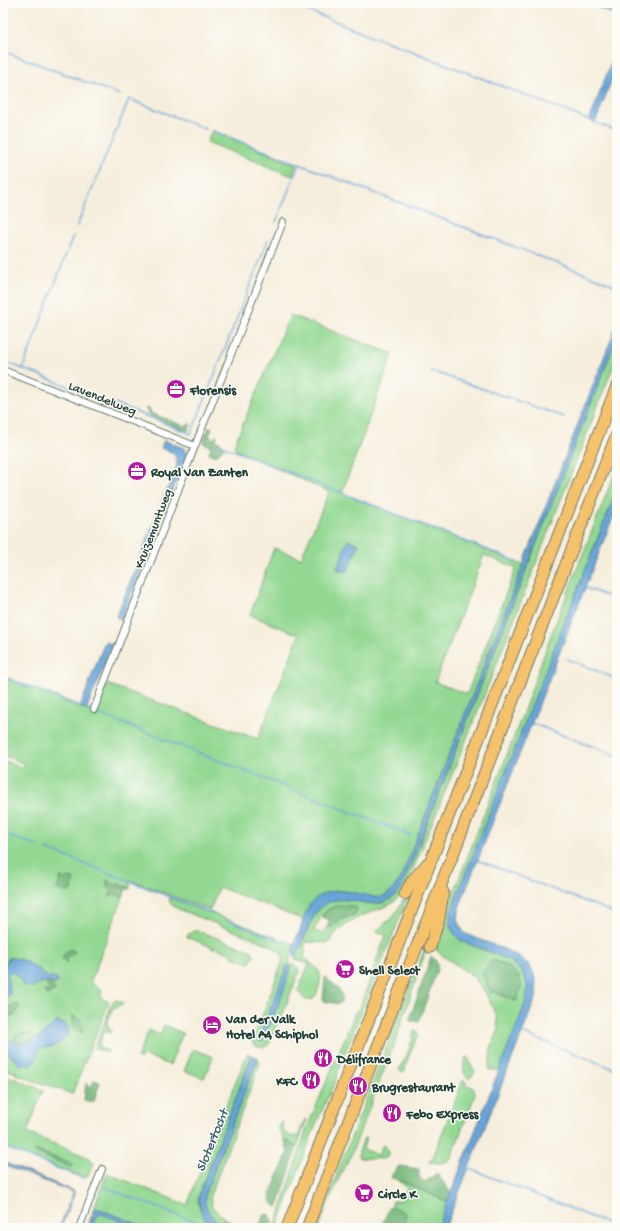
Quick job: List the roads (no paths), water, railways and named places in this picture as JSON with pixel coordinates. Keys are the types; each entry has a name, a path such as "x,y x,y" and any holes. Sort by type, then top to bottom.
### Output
{"highway":[{"path":"288,1228 617,386"},
{"path":"307,1228 617,434"},
{"path":"405,894 412,881 434,856"},
{"path":"430,947 439,918 445,874"}],"street":[{"name":"Kruizemuntweg","path":"94,709 283,222"},
{"name":"Lavendelweg","path":"3,370 195,446"},
{"path":"79,1228 102,1169"}],"water":[{"path":"587,3 617,3 617,7 614,15"},
{"path":"617,47 617,66 596,121 593,122 590,118"},
{"path":"617,324 617,337 401,889 391,899 381,903 349,900 329,902 316,913 297,954 294,956 293,946 306,912 312,902 318,897 325,893 340,891 382,897 391,892 401,878"},
{"path":"164,440 184,448 187,454 121,620 116,617 177,465 176,457 173,453 161,448"},
{"path":"617,489 617,507 460,905 458,920 464,933 508,951 524,960 529,965 536,981 536,998 445,1228 437,1228 527,996 527,984 523,975 509,961 489,951 466,943 458,938 451,927 451,910"},
{"path":"348,540 359,544 347,572 337,569"},
{"path":"105,641 113,645 86,710 80,707"},
{"path":"8,958 23,960 44,975 57,979 58,981 56,984 43,982 33,987 28,987 23,985 19,977 11,971 7,975 10,992 9,995 3,997 3,971"},
{"path":"287,966 290,966 291,968 279,1003 262,1042 258,1040"},
{"path":"58,1021 65,1024 69,1030 66,1035 60,1043 54,1046 38,1049 38,1056 31,1065 20,1065 6,1051 3,1050 3,1031 11,1041 24,1043 43,1034"},
{"path":"252,1055 258,1058 206,1191 205,1203 209,1213 212,1218 226,1228 212,1228 202,1213 199,1204 199,1195"},
{"path":"3,1162 74,1191 61,1228 59,1228 73,1192 3,1165"},
{"path":"96,1208 148,1228 138,1228 99,1213 92,1228 88,1228"}],"waterway":[{"path":"288,3 617,131"},
{"path":"3,51 120,95"},
{"path":"77,226 129,99 206,129"},
{"path":"213,131 299,164"},
{"path":"276,222 299,164 617,286"},
{"path":"23,368 73,236"},
{"path":"116,404 191,434 268,240"},
{"path":"3,361 70,387"},
{"path":"431,371 564,417"},
{"path":"217,444 516,561"},
{"path":"583,587 617,600"},
{"path":"567,659 617,679"},
{"path":"3,677 80,706"},
{"path":"86,709 410,835"},
{"path":"531,723 617,756"},
{"path":"3,834 38,846"},
{"path":"47,849 214,914"},
{"path":"477,860 617,914"},
{"path":"225,919 283,941"},
{"path":"522,1033 617,1070"},
{"path":"3,1147 83,1178"},
{"path":"468,1168 617,1227"},
{"path":"104,1187 201,1224"}],"place":[{"name":"Florensis","path":"176,389"},
{"name":"Royal Van Zanten","path":"137,471"},
{"name":"Shell Select","path":"345,969"},
{"name":"Van der Valk Hotel A4 Schiphol","path":"212,1025"},
{"name":"Délifrance","path":"323,1058"},
{"name":"KFC","path":"311,1080"},
{"name":"Brugrestaurant","path":"358,1086"},
{"name":"Febo Express","path":"392,1113"},
{"name":"Circle K","path":"364,1193"}],"water label":[{"name":"Slotertocht","path":"211,1140"}]}
